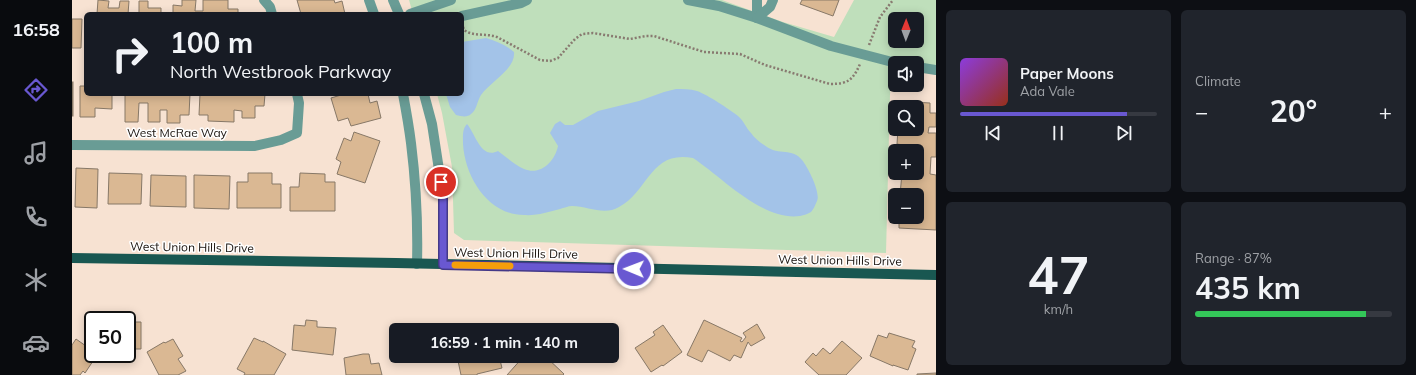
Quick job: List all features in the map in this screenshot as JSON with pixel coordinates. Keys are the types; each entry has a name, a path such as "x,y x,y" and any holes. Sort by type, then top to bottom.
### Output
{"main road":[{"name":"West Union Hills Drive","path":"72,258 936,275"}],"street":[{"path":"264,0 270,7 271,12"},
{"path":"369,0 373,12"},
{"path":"393,0 398,12"},
{"path":"416,12 451,0"},
{"path":"464,16 521,3 527,0"},
{"path":"688,0 718,6 757,18 831,46 888,61"},
{"path":"757,0 757,18"},
{"path":"757,18 770,6 773,0"},
{"path":"924,68 936,70"},
{"name":"West McRae Way","path":"72,144 255,146 281,140 297,133 299,103 297,96"},
{"path":"403,96 415,175 417,207 417,264"},
{"path":"425,96 432,124 443,196 443,265"}],"path":[{"path":"464,30 468,33 486,34 497,37 540,60 550,61 558,58 575,39 582,34 593,33 630,40 646,36 654,36 704,52 740,54 765,65 830,84 841,83 852,79 864,56 880,17 893,0"}],"green space":[{"path":"409,0 722,0 783,22 834,37 854,0 936,0 936,70 924,66 924,56 888,56 888,92 890,92 890,100 888,100 889,136 886,253 464,240 454,233 452,167 438,96 464,96 464,12 412,12"}],"water":[{"path":"486,38 501,44 514,52 514,58 507,70 481,95 473,112 469,115 462,116 456,115 450,107 447,96 464,96 464,42"},
{"path":"676,89 694,90 707,96 738,116 754,137 767,147 776,151 798,156 805,163 816,186 818,197 811,212 800,216 786,216 771,212 743,196 693,158 679,157 668,160 651,174 629,200 613,210 602,211 578,206 570,206 533,215 511,213 500,209 489,201 481,192 468,169 463,144 465,126 467,124 479,144 487,152 492,153 498,151 524,169 530,171 536,170 546,166 554,157 558,146 550,133 555,124 560,121 565,125 573,125 598,111 639,101"}],"building":[{"path":"98,0 109,1 108,8 119,8 120,1 129,1 128,12 97,12"},
{"path":"182,0 196,0 195,11 203,11 203,0 228,0 228,9 238,9 238,12 173,12 173,5 182,6"},
{"path":"297,0 334,0 335,3 342,1 345,12 300,12"},
{"path":"802,0 839,0 833,16 800,4"},
{"path":"139,1 148,1 148,8 161,8 161,12 139,12"},
{"path":"72,19 82,19 81,48 72,48"},
{"path":"73,82 73,116 72,116"},
{"path":"80,86 84,86 84,96 112,96 112,109 95,108 95,117 80,117"},
{"path":"125,96 190,96 189,115 180,115 180,123 167,123 167,110 160,110 160,122 148,122 148,103 139,103 138,122 125,122"},
{"path":"200,96 265,96 264,106 255,106 255,118 242,118 242,111 234,110 234,122 208,121 208,115 199,115"},
{"path":"338,96 368,96 370,103 377,101 381,118 351,126 348,118 338,121 331,98"},
{"path":"924,103 930,103 930,113 936,113 936,127 929,127 928,133 936,133 936,157 931,157 930,174 936,175 936,230 899,228 899,224 924,224 924,188 901,188 901,180 924,180 924,144 897,144 898,136 924,136"},
{"path":"354,132 380,141 365,183 337,174 341,162 336,159 344,138 351,141"},
{"path":"76,168 98,169 97,208 75,207"},
{"path":"109,173 142,174 141,204 108,204"},
{"path":"248,173 272,173 272,184 281,184 281,208 237,208 237,182 248,182"},
{"path":"300,173 325,174 325,182 335,182 335,211 290,211 290,187 299,187"},
{"path":"151,175 186,176 186,207 150,206"},
{"path":"194,175 230,176 229,209 194,208"},
{"path":"306,320 317,321 317,327 336,328 333,355 292,350 294,325 305,326"},
{"path":"704,320 742,338 740,341 742,342 746,337 743,333 757,324 765,338 751,346 748,342 741,358 734,355 730,361 708,350 702,362 687,355"},
{"path":"136,322 141,322 141,349 136,349"},
{"path":"663,325 682,352 663,366 662,365 651,372 635,348 655,335 653,332"},
{"path":"889,333 915,341 912,347 916,349 908,370 893,366 870,356 878,335 887,338"},
{"path":"254,338 263,341 286,354 274,375 244,375 245,373 237,369"},
{"path":"76,339 84,345 84,363 92,363 85,373 83,371 80,375 72,375 72,345"},
{"path":"173,339 183,356 178,359 186,371 178,375 159,375 147,352 164,342 165,343"},
{"path":"842,341 862,358 846,375 819,375 805,362 813,353 816,356 823,348 830,354"},
{"path":"369,354 371,364 379,363 382,375 346,375 344,358"},
{"path":"458,363 501,363 502,368 477,375 461,375"},
{"path":"518,363 552,363 564,374 563,375 507,375"},
{"path":"936,373 936,375 917,375 917,374"}],"slow traffic":[{"path":"455,265 510,266"}],"route":[{"path":"441,182 443,196 443,265 634,269"}]}
